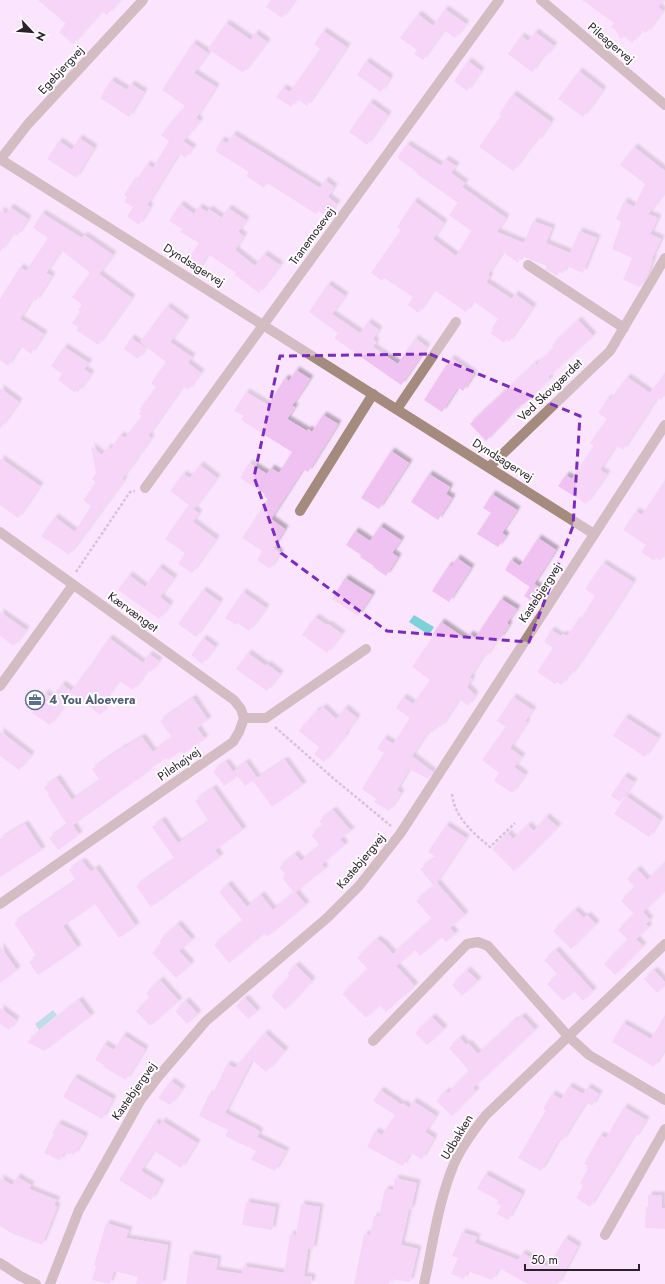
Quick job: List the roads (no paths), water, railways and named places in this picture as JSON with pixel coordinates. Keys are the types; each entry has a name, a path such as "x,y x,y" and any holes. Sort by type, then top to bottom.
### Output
{"street":[{"name":"Egebjergvej","path":"0,159 28,124 143,0"},
{"name":"Tranemosevej","path":"145,488 499,0"},
{"name":"Pileagervej","path":"541,0 665,105"},
{"name":"Dyndsagervej","path":"0,159 594,534"},
{"name":"Ved Skovgærdet","path":"489,467 610,351 665,258"},
{"path":"528,265 624,328"},
{"path":"397,409 456,322"},
{"path":"300,511 373,394"},
{"name":"Kastebjergvej","path":"50,1284 79,1210 140,1101 158,1077 206,1021 327,918 359,886 400,834 665,425"},
{"name":"Kærvænget","path":"0,532 234,700 241,709 244,718"},
{"path":"0,686 71,583"},
{"path":"244,718 266,718 366,649"},
{"name":"Pilehøjvej","path":"0,904 233,742 239,732 244,718"},
{"path":"373,1041 467,944 478,942 488,946 568,1036 589,1055 665,1100"},
{"name":"Udbakken","path":"424,1284 442,1197 455,1163 468,1139 486,1114 665,944"},
{"path":"605,1236 665,1129"},
{"path":"0,1263 36,1284"}],"place":[{"name":"4 You Aloevera","path":"35,700"}]}
